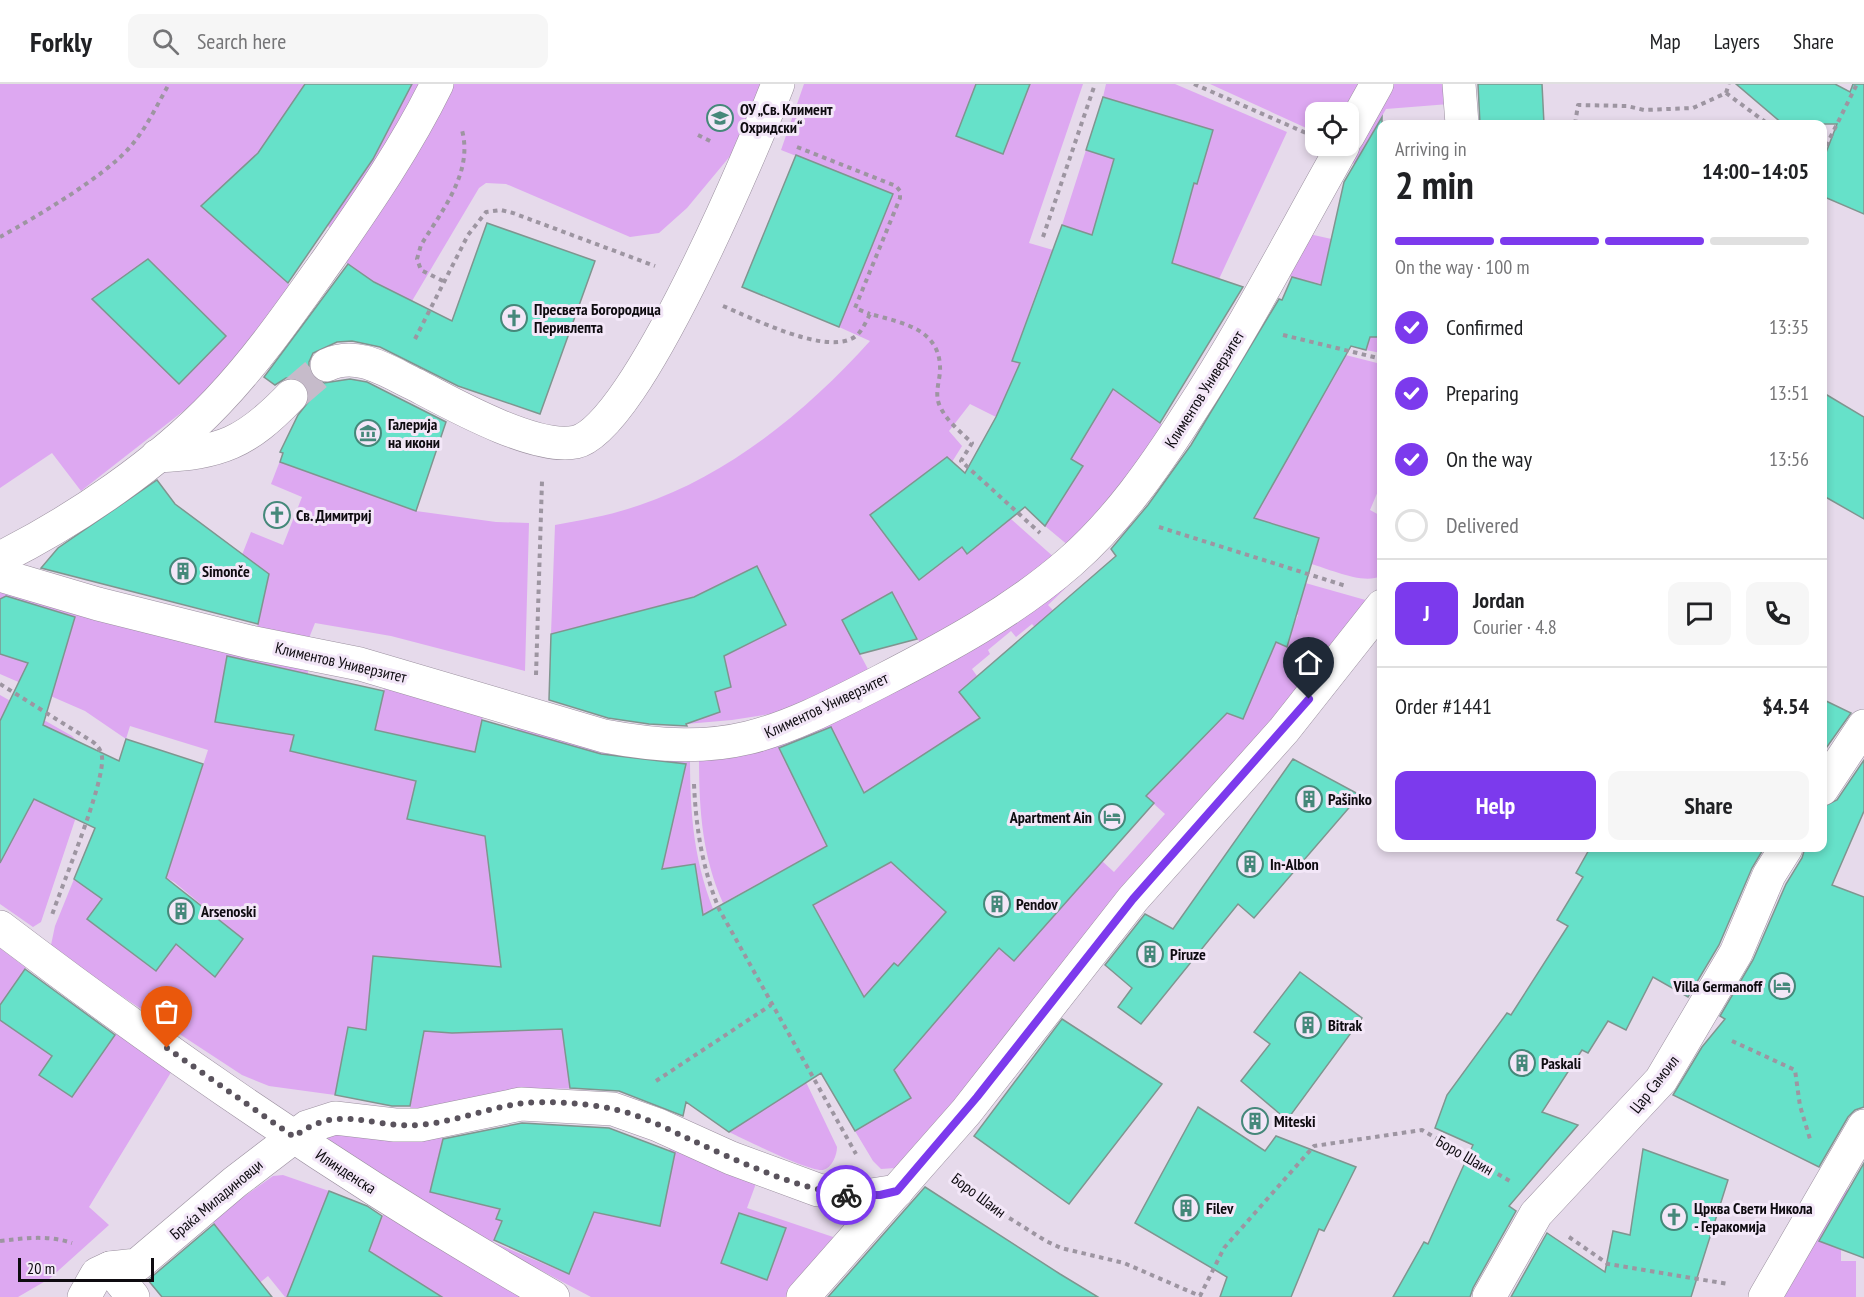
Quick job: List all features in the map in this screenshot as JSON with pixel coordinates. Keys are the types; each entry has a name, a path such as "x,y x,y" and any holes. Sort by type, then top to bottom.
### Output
{"street":[{"path":"0,558 73,515 157,456 218,401 272,337 370,199 437,84"},
{"path":"327,365 348,358 359,360 513,431 559,444 580,441 595,430 624,395 689,286 760,132 778,84"},
{"path":"1359,116 1377,84"},
{"path":"1459,84 1462,120"},
{"name":"Климентов Универзитет","path":"0,575 98,604 228,636 371,667 535,717 635,742 694,747 736,742 763,735 851,696 942,649 991,620 1071,561 1118,513 1171,442 1244,324 1337,156"},
{"path":"157,456 196,453 234,443 254,431 291,396"},
{"path":"803,1297 888,1193 927,1157 1133,899 1284,730 1377,612"},
{"path":"1827,782 1864,726"},
{"name":"Цар Самоил","path":"1489,1297 1536,1214 1661,1080 1736,953 1769,874 1783,852"},
{"name":"Илинденска","path":"0,927 36,955 294,1137 426,1223 553,1297"},
{"path":"294,1137 321,1120 335,1118 395,1125 420,1125 521,1104 613,1109 658,1125 731,1158 818,1190 848,1195 888,1193"},
{"path":"1767,1294 1864,1126"},
{"name":"Браќа Миладиновци","path":"110,1268 132,1267 142,1262 235,1182 294,1137"},
{"path":"84,1297 97,1274 110,1268 133,1297"}],"path":[{"path":"0,237 121,156 142,129 169,84"},
{"path":"437,84 451,104 466,143 465,166 421,245 417,259 422,270 443,281"},
{"path":"1043,237 1095,84"},
{"path":"1194,84 1305,132"},
{"path":"1576,120 1578,105 1627,106 1644,110 1693,108 1726,93 1730,84"},
{"path":"1827,144 1857,84"},
{"path":"1726,93 1763,120"},
{"path":"760,132 896,186 900,191 900,198 855,308 909,324 927,334 938,353 940,373 937,394 940,406 948,419 972,443 961,461 1071,561"},
{"path":"397,376 443,281 479,218 486,212 501,210 689,286 761,322 824,341 852,339 870,314"},
{"path":"1244,324 1377,358"},
{"path":"535,717 542,493"},
{"path":"1118,513 1348,586"},
{"path":"0,684 93,742 100,749 102,758 94,794 36,955"},
{"path":"694,747 695,813 706,875 727,924 771,1005 888,1193"},
{"path":"613,1109 771,1005"},
{"path":"1697,1022 1721,1036 1795,1070 1800,1106 1826,1193"},
{"name":"Боро Шаин","path":"927,1157 1006,1216 1046,1241 1061,1248 1124,1263 1199,1296 1224,1248 1314,1146 1422,1131 1529,1191 1536,1214"},
{"path":"1536,1214 1608,1264 1767,1294"},
{"path":"0,1241 31,1237 58,1239 77,1245 110,1268"}],"shaded area":[{"path":"0,84 425,84 334,231 251,161 201,206 293,288 248,347 195,402 81,491 52,453 0,488"},
{"path":"451,84 763,84 736,149 687,208 659,233 630,237 506,184 486,183 479,188 412,301 373,281 339,258"},
{"path":"804,84 1083,84 1029,243 1053,250 1083,232 1062,225 1086,150 1197,184 1213,130 1103,97 1106,84 1175,84 1287,132 1219,279 1123,246 1091,374 1163,425 1119,488 1069,546 1045,526 1083,467 1071,459 1108,397 996,417 970,404 949,431 962,446 952,462 946,457 871,515 919,580 962,547 967,554 1011,519 1056,559 1000,597 920,643 892,592 842,620 869,671 776,713 686,724 715,692 731,687 724,656 786,625 757,566 694,597 551,634 555,525 629,509 673,492 736,458 765,438 820,392 870,341 839,327 893,194 781,150","holes":["1040,282 1095,306 1076,374 1012,361"]},
{"path":"1210,84 1364,84 1354,102 1305,102 1305,127"},
{"path":"1394,84 1447,84 1449,104 1386,109 1380,120 1377,120 1377,125 1355,164 1349,162 1352,156 1359,156 1359,145"},
{"path":"1309,234 1377,249 1377,298 1288,276"},
{"path":"1377,307 1377,352 1366,350"},
{"path":"1255,332 1377,363 1377,493 1370,510 1377,514 1377,577 1374,578 1356,577 1311,564 1319,538 1271,523 1229,541 1333,376"},
{"path":"283,453 296,468 416,511 496,522 529,523 525,671 391,636 315,623 307,643 257,628 268,578 238,565 251,532 283,545 302,497 271,484"},
{"path":"1124,523 1256,569 1369,601 1359,617 925,1139 895,1168 881,1169 873,1161 855,1131 911,1098 883,1051 813,905 894,860 872,821 723,903 710,868 703,832 699,757 741,752","holes":["1127,529 1164,568 1105,664 1048,605","1214,580 1298,615 1285,646 1276,642 1243,719 1205,703","1032,624 1087,690 1104,759 1165,814 1114,872 1053,816 1015,760 959,692 977,676 972,669 990,654 988,650 1011,631 1016,637"]},
{"path":"0,586 309,668 290,751 366,769 385,686 483,716 475,752 425,741 407,819 479,835 497,758 509,760 518,724 690,757 691,804 696,847 706,889 723,932 612,1088 530,1089 435,1108 410,1109 422,1041 348,1027 335,1095 269,1086 242,1075 62,957 51,945 55,926 74,879 102,899 88,920 155,971 176,944 216,976 243,939 174,882 91,838 109,792 97,832 173,857 208,750 130,726 126,739 85,711 0,674"},
{"path":"0,695 72,736 87,752 85,790 41,922 33,927 0,904 0,863 30,807 0,791"},
{"path":"0,948 26,968 0,1005"},
{"path":"0,1020 52,1056 39,1075 72,1097 118,1031 173,1069 89,1207 109,1225 49,1279 18,1297 0,1297"},
{"path":"806,1082 837,1147 833,1161 826,1169 805,1166 729,1132"},
{"path":"444,1133 430,1192 468,1202 473,1187 506,1194 502,1221 493,1242 568,1274 594,1212 660,1226 670,1145 758,1178 747,1208 839,1239 789,1297 591,1297 476,1236 326,1139 326,1135"},
{"path":"283,1175 329,1191 308,1245 332,1297 285,1297 268,1276 245,1295 239,1255 211,1220 273,1176"},
{"path":"1850,1175 1841,1225 1841,1261 1856,1261 1856,1297 1778,1297"},
{"path":"384,1213 521,1297 442,1297 369,1251"}],"building":[{"path":"305,84 412,84 373,159 288,283 201,206 258,153"},
{"path":"976,84 1030,84 1003,154 956,136"},
{"path":"1478,84 1542,84 1544,120 1480,120"},
{"path":"1736,84 1835,84 1850,92 1853,84 1864,84 1864,214 1827,198 1827,150 1837,124 1827,124 1827,120 1778,120"},
{"path":"1103,97 1213,130 1197,184 1194,183 1172,263 1243,287 1160,423 1113,389 1071,459 1083,466 1045,526 1025,507 967,554 962,547 919,580 870,515 947,457 965,473 996,417 1020,363 1012,361 1062,225 1092,235 1114,159 1086,150"},
{"path":"1377,126 1377,337 1370,337 1366,350 1351,346 1254,518 1319,538 1287,647 1276,642 1243,719 1227,713 1146,796 1154,803 1014,961 999,948 894,1070 911,1098 855,1131 821,1073 729,1132 686,1102 683,1116 619,1091 570,1088 562,1029 452,1033 424,1031 410,1106 392,1106 335,1095 348,1027 366,1030 373,956 501,967 485,836 407,819 416,781 290,751 294,735 215,722 227,656 384,691 375,730 475,752 482,720 601,754 686,764 662,869 695,864 703,915 827,846 779,748 831,727 864,793 980,718 959,692 1116,556 1111,549 1148,505 1191,445 1279,299 1282,300 1292,277 1321,285 1344,182","holes":["891,862 946,912 898,966 894,963 864,997 813,905"]},
{"path":"796,155 893,194 839,327 742,287"},
{"path":"487,223 595,261 540,414 458,386 380,347 352,341 337,342 313,353 309,362 309,371 315,379 324,383 350,379 367,382 446,422 416,511 280,462 283,453 280,452 298,415 309,401 309,392 305,383 296,378 286,378 275,385 264,377 348,264 374,282 452,321"},
{"path":"148,259 226,336 179,384 92,299"},
{"path":"1827,395 1864,417 1864,519 1827,498"},
{"name":"Simonče","path":"157,480 175,504 269,574 258,624 41,568 58,548"},
{"path":"757,566 786,625 724,656 731,687 715,692 720,712 686,724 687,726 649,724 608,718 549,700 551,634 694,597"},
{"path":"892,592 917,639 860,654 842,620"},
{"path":"6,596 75,617 43,725 119,761 126,739 203,764 166,878 243,939 215,977 176,944 156,971 87,919 102,899 74,879 95,828 34,799 0,863 0,721 28,663 0,654 0,599"},
{"path":"1827,701 1851,713 1827,747"},
{"path":"1293,759 1360,795 1254,918 1238,904 1141,1024 1118,1007 1132,988 1105,965 1145,914 1173,929"},
{"path":"1864,760 1864,811 1832,885 1864,897 1864,1107 1855,1110 1848,1117 1819,1167 1673,1095 1702,1047 1725,1019 1720,1016 1753,960 1786,884 1804,852 1827,852 1827,805 1837,800"},
{"path":"1588,852 1762,852 1752,868 1719,945 1688,997 1653,977 1626,1030 1608,1021 1588,1053 1582,1050 1542,1112 1578,1125 1509,1206 1516,1211 1470,1297 1393,1297 1424,1242 1428,1244 1473,1145 1435,1128 1447,1095 1507,1013 1511,1015 1568,926 1557,920 1583,877 1576,873"},
{"path":"25,969 115,1035 72,1097 39,1075 52,1056 0,1020 0,1005"},
{"name":"Bitrak","path":"1300,972 1362,1018 1287,1120 1241,1081 1270,1044 1254,1032"},
{"path":"1062,1019 1162,1084 1069,1204 974,1136"},
{"path":"1198,1107 1265,1151 1276,1136 1356,1167 1324,1231 1319,1229 1291,1297 1220,1297 1227,1277 1135,1223"},
{"path":"522,1123 609,1128 675,1153 660,1226 594,1212 569,1274 494,1240 502,1221 496,1219 500,1209 430,1192 443,1139"},
{"path":"1643,1149 1728,1180 1691,1297 1511,1297 1547,1233 1605,1272 1613,1231 1630,1235"},
{"path":"1864,1163 1864,1258 1819,1241"},
{"path":"925,1187 1060,1274 1098,1297 828,1297"},
{"path":"329,1191 367,1206 382,1216 369,1251 442,1297 287,1297"},
{"path":"739,1213 786,1228 767,1280 721,1263"},
{"path":"214,1224 272,1297 162,1297 148,1280"}],"tunnel":[{"path":"291,396 327,365"}],"way so far":[{"path":"167,1048 294,1137 321,1120 335,1118 395,1125 420,1125 521,1104 558,1104 613,1109 658,1125 775,1175 818,1190 846,1195"}],"place":[{"name":"ОУ „Св. Климент Охридски“","path":"720,118"},
{"name":"Пресвета Богородица Перивлепта","path":"514,318"},
{"name":"Галерија на икони","path":"368,433"},
{"name":"Св. Димитриј","path":"277,515"},
{"name":"Simonče","path":"183,571"},
{"name":"Pašinko","path":"1309,799"},
{"name":"Apartment Ain","path":"1112,817"},
{"name":"In-Albon","path":"1250,864"},
{"name":"Pendov","path":"997,904"},
{"name":"Arsenoski","path":"181,911"},
{"name":"Piruze","path":"1150,954"},
{"name":"Villa Germanoff","path":"1782,986"},
{"name":"Bitrak","path":"1308,1025"},
{"name":"Paskali","path":"1522,1063"},
{"name":"Miteski","path":"1255,1121"},
{"name":"Filev","path":"1186,1208"},
{"name":"Црква Свети Никола - Геракомија","path":"1674,1217"}],"route":[{"path":"846,1195 880,1195 897,1191 977,1097 1133,899 1309,699"}]}
